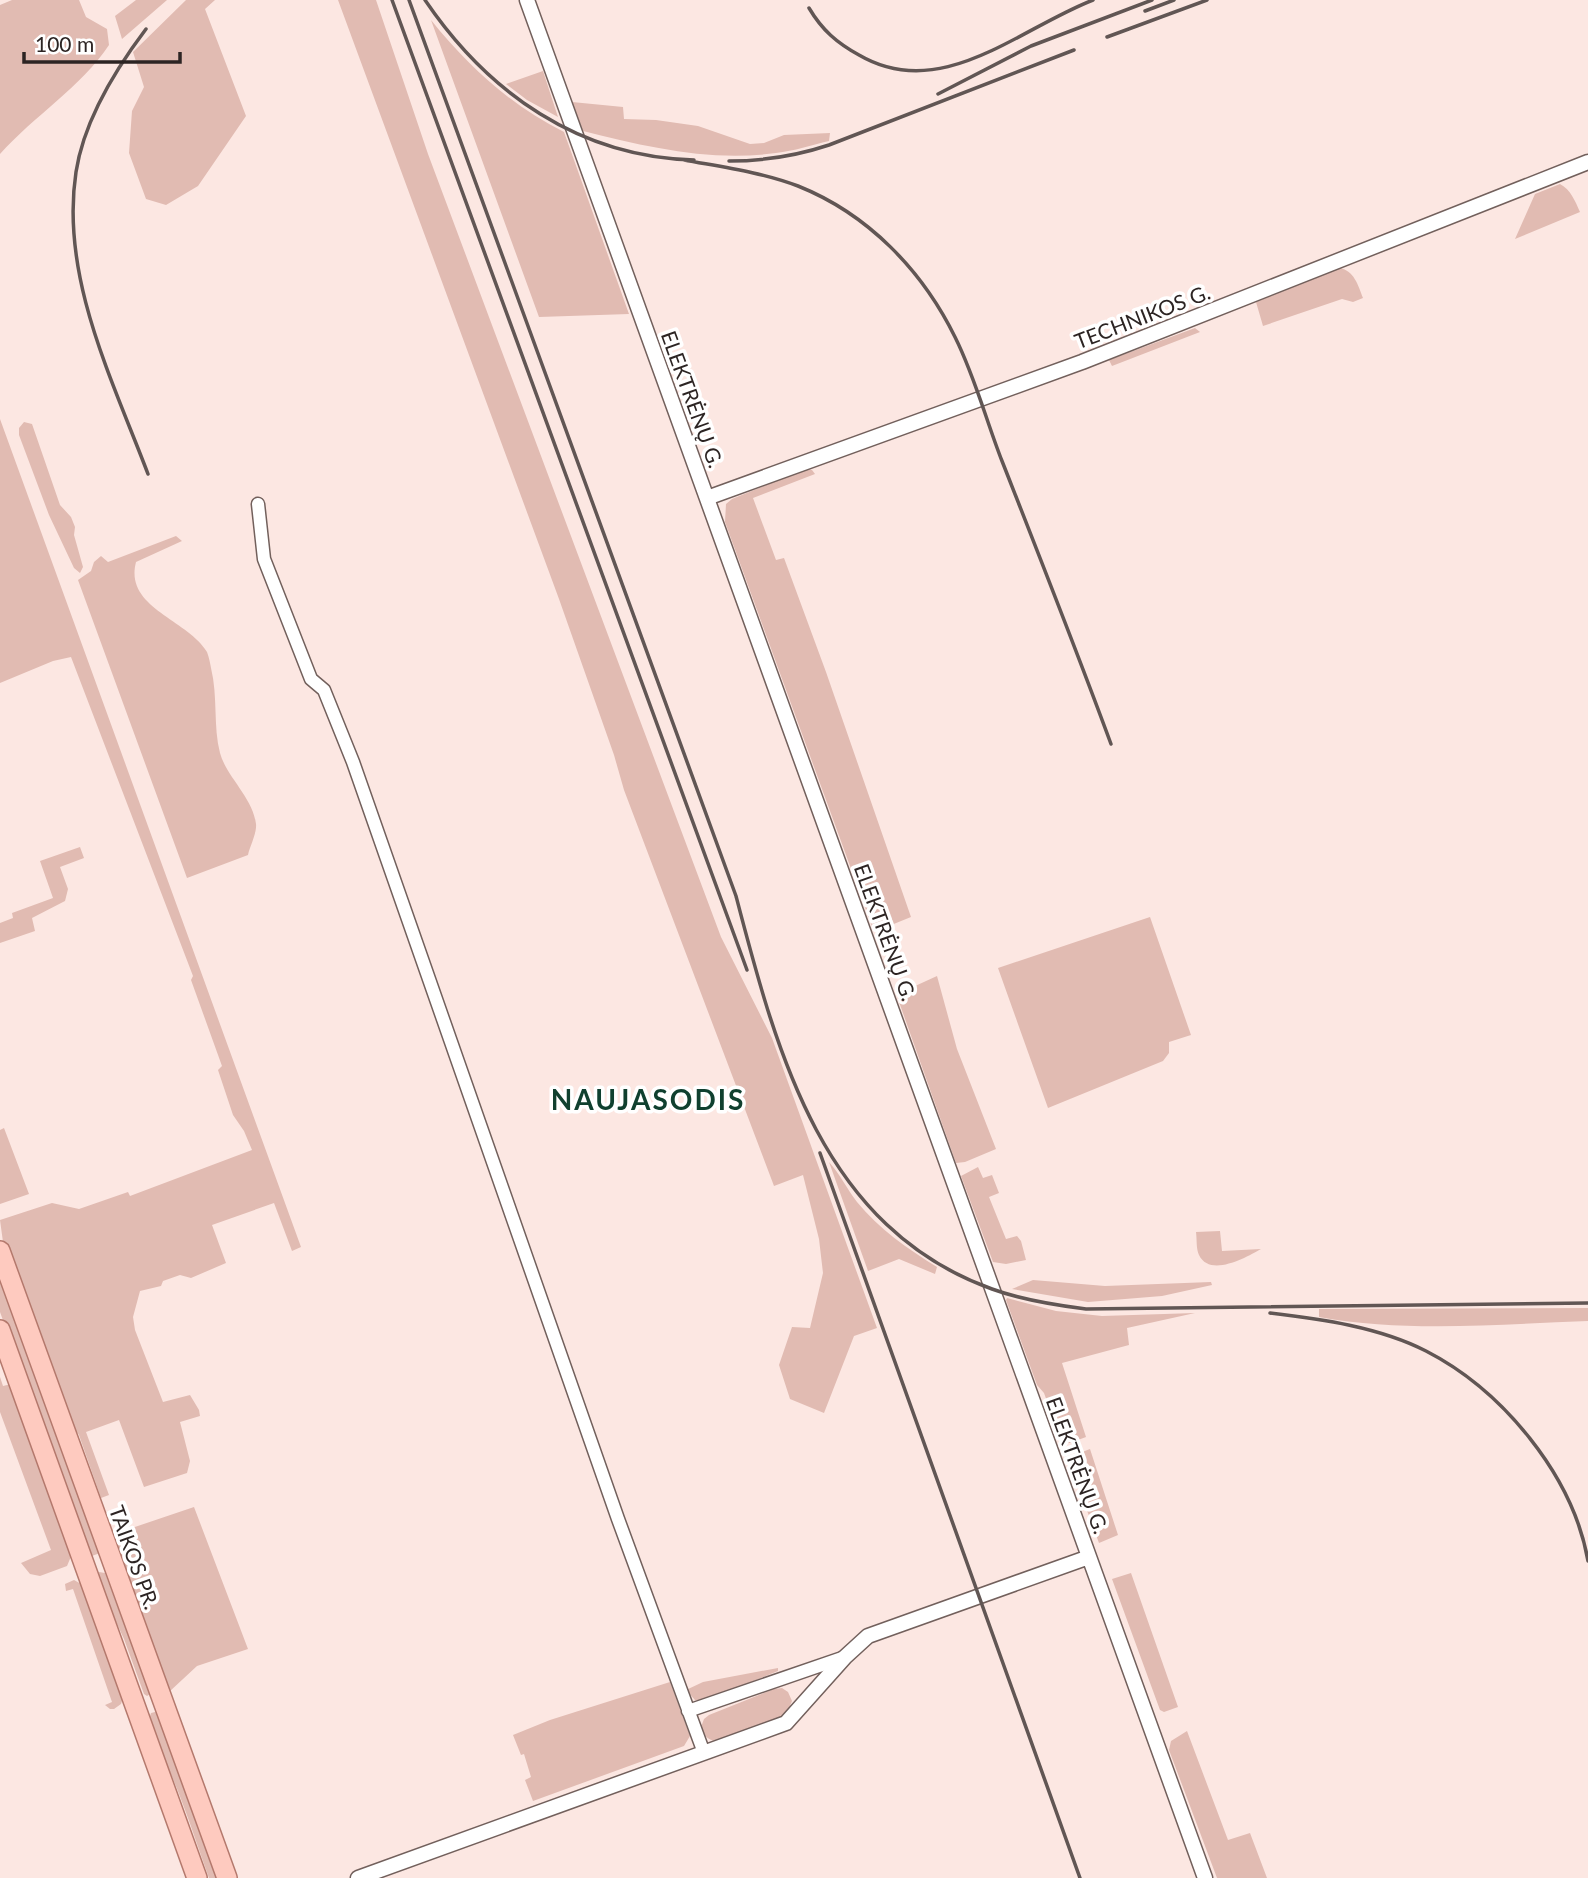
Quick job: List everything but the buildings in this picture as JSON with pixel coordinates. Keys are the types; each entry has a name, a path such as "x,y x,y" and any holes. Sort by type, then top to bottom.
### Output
{"main road":[{"name":"TAIKOS PR.","path":"0,1251 228,1878"},
{"path":"0,1330 197,1878"},
{"path":"87,1570 112,1560"},
{"path":"135,1703 163,1698"}],"street":[{"name":"ELEKTRĖNŲ G.","path":"527,0 1205,1878"},
{"name":"TECHNIKOS G.","path":"707,498 1082,362 1588,162"},
{"path":"258,504 264,559 311,679 324,690 353,762 576,1401 704,1753"},
{"path":"358,1878 786,1723 845,1657 868,1636 1089,1557"},
{"path":"688,1711 845,1657"}],"shaded area":[{"path":"12,0 79,0 86,17 107,29 109,45 71,88 0,154 0,5"},
{"path":"136,0 167,0 122,39 115,16"},
{"path":"186,0 215,0 205,9 246,116 198,186 166,205 146,199 129,153 132,111 144,87 133,52"},
{"path":"338,0 376,0 428,154 721,937 772,1038 877,1328 854,1336 824,1413 790,1399 779,1365 792,1327 810,1328 823,1273 819,1239 803,1175 774,1186 624,790 559,599"},
{"path":"431,20 491,83 526,110 564,132 629,314 539,317"},
{"path":"543,71 558,117 527,100 506,84"},
{"path":"572,102 623,107 624,119 698,126 750,144 764,143 784,135 830,133 829,141 789,151 751,155 727,156 679,151 583,131"},
{"path":"1560,184 1570,193 1580,212 1515,239 1535,194"},
{"path":"1339,268 1352,275 1363,298 1353,302 1342,299 1263,326 1256,302"},
{"path":"1195,328 1200,332 1112,366 1109,360"},
{"path":"0,419 301,1247 292,1251 274,1203 212,1225 226,1263 191,1278 180,1275 163,1281 161,1286 140,1291 133,1317 135,1330 163,1402 190,1395 200,1416 180,1422 190,1461 187,1473 144,1487 119,1420 86,1432 109,1495 101,1498 3,1242 0,1220 52,1203 79,1209 128,1192 130,1196 252,1150 233,1115 218,1070 222,1066 191,980 193,976 71,657 53,661 0,683"},
{"path":"24,422 32,424 60,505 71,517 75,527 74,535 83,567 80,573 74,568 49,515 19,435 19,428"},
{"path":"806,469 815,474 753,498 776,560 784,558 911,917 874,932 725,522 726,504 732,499"},
{"path":"176,536 182,541 136,562 135,578 139,591 148,602 186,630 207,652 213,679 220,753 250,805 256,824 248,855 187,878 78,580 91,571 94,562 101,556 108,562"},
{"path":"80,847 84,858 60,867 68,889 65,901 32,918 35,931 0,943 0,923 13,918 12,913 53,898 40,861"},
{"path":"1150,917 1191,1035 1169,1042 1169,1053 1163,1061 1048,1108 998,968"},
{"path":"937,976 957,1049 996,1149 965,1162 956,1163 898,999 902,992"},
{"path":"4,1128 29,1194 0,1204 0,1130"},
{"path":"829,1162 866,1212 894,1238 937,1267 935,1274 899,1259 868,1271"},
{"path":"978,1167 983,1178 992,1175 999,1193 989,1197 1006,1239 1017,1236 1026,1260 1006,1264 993,1262 961,1176"},
{"path":"1220,1231 1222,1251 1261,1249 1229,1264 1211,1265 1204,1262 1199,1255 1196,1232"},
{"path":"0,1269 103,1552 89,1557 0,1312"},
{"path":"1033,1280 1105,1286 1211,1282 1212,1285 1162,1296 1088,1302 1012,1289"},
{"path":"1007,1298 1056,1311 1102,1316 1195,1313 1127,1328 1129,1345 1062,1363 1086,1437 1062,1443 1044,1393 1037,1385"},
{"path":"1588,1308 1588,1321 1487,1325 1386,1325 1319,1317 1319,1309"},
{"path":"0,1377 3,1386 11,1384 72,1554 67,1566 40,1576 30,1574 21,1563 51,1550 0,1412"},
{"path":"1090,1449 1118,1535 1099,1543 1071,1467 1077,1454"},
{"path":"194,1507 248,1649 197,1666 169,1692 118,1546 126,1530"},
{"path":"99,1572 105,1573 128,1635 149,1680 152,1693 147,1696 96,1578"},
{"path":"1131,1573 1178,1707 1164,1712 1160,1710 1112,1579"},
{"path":"74,1580 83,1585 124,1695 121,1704 114,1709 105,1705 112,1702 73,1589 66,1591 65,1584"},
{"path":"778,1668 778,1671 707,1700 695,1700 686,1690 703,1682"},
{"path":"670,1682 690,1736 684,1746 533,1801 525,1780 531,1777 524,1754 521,1755 513,1735 550,1720"},
{"path":"782,1688 788,1692 792,1701 786,1715 716,1741 703,1732 701,1727 709,1715"},
{"path":"151,1713 159,1713 221,1878 209,1878 175,1784 152,1734 150,1718"},
{"path":"1187,1731 1228,1840 1250,1833 1267,1878 1217,1878 1169,1750 1171,1741"}],"railway":[{"path":"392,0 747,970"},
{"path":"409,0 736,896 769,1015 790,1073 816,1128 847,1179 886,1224 934,1261 992,1289 1038,1302 1086,1309 1588,1303"},
{"path":"425,0 477,64 507,91 540,114 575,133 612,147 652,156 694,160"},
{"path":"809,8 831,35 859,55 890,68 920,71 949,66 979,56 1093,0"},
{"path":"938,94 1031,46 1152,0"},
{"path":"1145,11 1174,0"},
{"path":"1107,37 1207,0"},
{"path":"146,29 123,61 93,115 76,172 73,211 75,250 92,326 148,474"},
{"path":"729,161 780,157 829,145 1074,50"},
{"path":"684,160 770,177 823,198 870,228 909,267 926,289 942,312 969,367 1002,461 1111,744"},
{"path":"820,1153 1080,1878"},
{"path":"1270,1313 1329,1321 1389,1336 1426,1351 1481,1388 1530,1438 1550,1467 1567,1497 1580,1529 1588,1561"}],"district":[{"name":"NAUJASODIS","path":"648,1099"}]}
